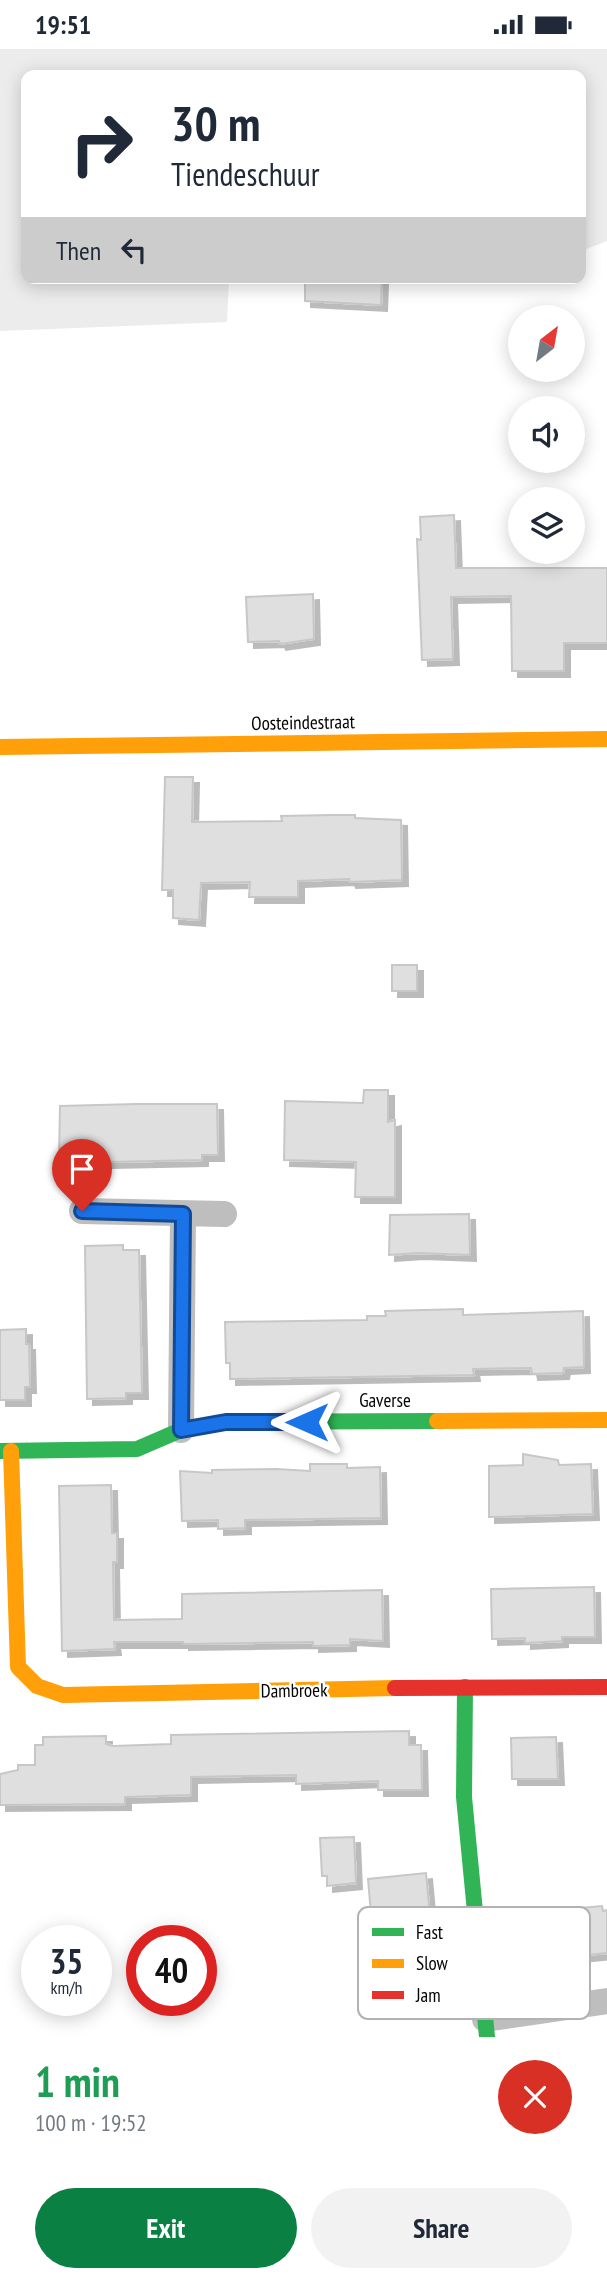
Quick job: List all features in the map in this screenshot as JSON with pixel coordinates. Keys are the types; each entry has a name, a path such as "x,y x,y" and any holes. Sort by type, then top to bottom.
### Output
{"street":[{"name":"Oosteindestraat","path":"0,747 607,739"},
{"path":"82,1211 224,1214"},
{"path":"181,1430 183,1214"},
{"name":"Gaverse","path":"5,1451 137,1449 181,1430 226,1422 607,1420"},
{"name":"Dambroek","path":"5,1451 18,1667 28,1681 44,1691 63,1695 465,1687"},
{"path":"474,1907 464,1797 465,1687 607,1687"},
{"path":"486,2028 526,2019"}],"shaded area":[{"path":"0,49 607,49 607,241 586,249 586,70 21,70 21,284 229,284 227,322 0,331"}],"building":[{"path":"305,284 382,284 381,305 305,301"},
{"path":"454,515 456,568 607,568 607,643 564,643 564,671 512,671 511,596 451,597 453,659 422,660 417,539 421,540 420,517"},
{"path":"313,594 314,639 280,644 279,641 248,642 246,597"},
{"path":"165,777 193,777 192,822 282,821 281,816 332,815 401,820 402,880 298,881 298,897 249,897 250,882 201,883 199,920 173,918 173,890 162,890"},
{"path":"392,965 417,965 417,991 392,991"},
{"path":"364,1090 388,1090 388,1122 395,1120 395,1197 355,1197 356,1162 284,1160 285,1101 363,1103"},
{"path":"217,1104 218,1155 202,1155 202,1160 106,1162 75,1162 75,1158 59,1158 60,1106"},
{"path":"469,1214 470,1255 389,1255 390,1215"},
{"path":"123,1245 123,1250 139,1250 142,1393 126,1393 126,1398 87,1399 85,1246"},
{"path":"463,1309 463,1315 583,1311 584,1367 564,1368 563,1373 532,1374 531,1368 473,1369 474,1375 230,1379 230,1363 226,1363 225,1322 367,1320 367,1316 386,1316 385,1311"},
{"path":"26,1329 30,1387 25,1387 25,1400 0,1400 0,1330"},
{"path":"523,1454 558,1460 559,1465 591,1464 593,1514 489,1517 489,1466 523,1465"},
{"path":"310,1464 347,1464 347,1468 380,1467 381,1518 245,1520 245,1528 218,1529 218,1520 182,1521 180,1471 310,1471"},
{"path":"111,1485 112,1533 117,1533 117,1562 113,1562 114,1620 182,1619 182,1594 382,1590 383,1641 350,1639 350,1645 313,1646 313,1642 114,1642 115,1649 62,1651 59,1486"},
{"path":"594,1587 595,1637 562,1637 562,1641 525,1643 525,1638 492,1639 491,1589"},
{"path":"409,1731 409,1745 421,1745 422,1790 378,1790 378,1781 296,1784 296,1775 191,1777 191,1795 125,1797 125,1804 0,1805 0,1774 18,1770 18,1765 35,1765 35,1745 43,1745 43,1737 106,1736 106,1744 113,1746 171,1744 171,1735"},
{"path":"556,1737 558,1779 512,1779 511,1738"},
{"path":"354,1837 356,1883 327,1886 327,1876 322,1876 320,1838"},
{"path":"426,1873 429,1907 370,1907 368,1879"},
{"path":"602,1906 603,1911 607,1910 607,1953 590,1955 590,1907"}],"traffic: fast":[{"path":"0,1451 137,1449 181,1430 226,1422 437,1421"},
{"path":"465,1687 464,1797 475,1907"},
{"path":"485,2019 487,2037"}],"traffic: slow":[{"path":"0,747 607,739"},
{"path":"437,1421 607,1420"},
{"path":"11,1451 18,1667 37,1686 63,1695 395,1688"}],"traffic: jam":[{"path":"395,1688 607,1687"}],"route":[{"path":"82,1211 183,1214 181,1430 226,1422 307,1422"}]}
